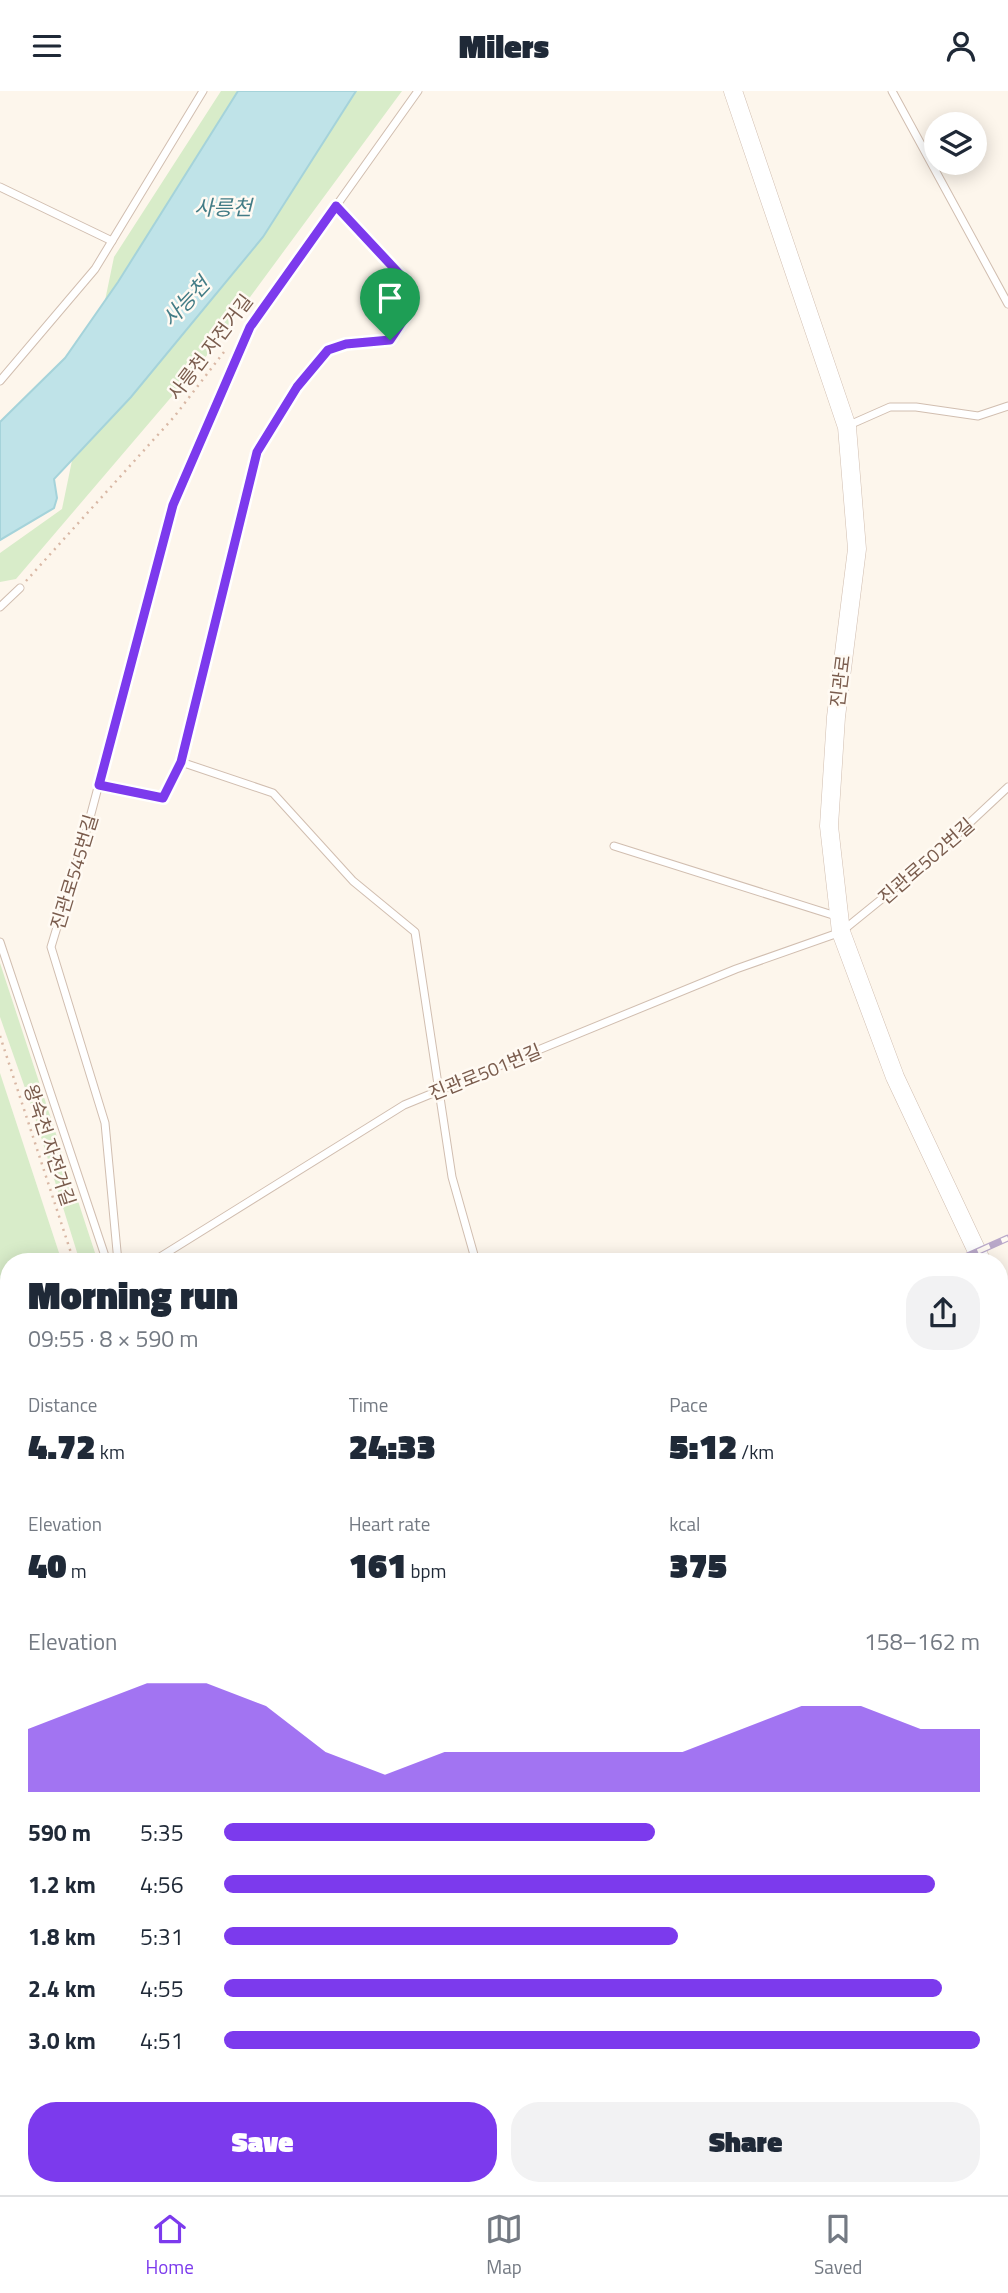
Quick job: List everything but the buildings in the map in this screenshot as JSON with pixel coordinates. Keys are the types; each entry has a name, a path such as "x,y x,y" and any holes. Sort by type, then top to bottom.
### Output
{"street":[{"name":"진관로","path":"733,91 847,427 857,549 836,717 829,826 841,925 895,1077 978,1253"}],"lane":[{"path":"0,381 95,269 204,91"},
{"name":"진관로545번길","path":"117,1253 105,1123 51,947 99,785 173,505 250,327 418,91"},
{"path":"892,91 1008,305"},
{"path":"0,187 112,241"},
{"path":"99,785 163,798 181,762 257,452 297,387 328,350 346,344 390,340 408,313 406,281 336,206"},
{"path":"847,427 890,407 916,407 978,416 1008,406"},
{"path":"0,607 20,588"},
{"path":"181,762 273,793 353,881 415,932 452,1177 473,1253"},
{"name":"진관로502번길","path":"841,925 931,859 1008,787"},
{"path":"614,846 841,925"},
{"name":"진관로501번길","path":"166,1253 404,1105 841,925"},
{"path":"0,942 104,1253"}],"path":[{"name":"사릉천 자전거길","path":"20,588 174,417 229,346"},
{"name":"왕숙천 자전거길","path":"0,1036 71,1253"}],"green space":[{"name":"사릉천","path":"221,91 402,91 208,354 16,579 0,582 0,553 62,509 114,257"},
{"path":"0,963 95,1253 77,1253 32,1108 0,1017"},
{"path":"0,1073 59,1253 0,1253"}],"water":[{"name":"사릉천","path":"238,91 356,91 263,237 131,397 54,479 57,498 54,508 0,540 0,422 65,358 118,282"}],"railway":[{"path":"974,1253 1008,1238"}],"route":[{"path":"336,206 406,281 408,313 390,340 346,344 328,350 297,387 257,452 181,762 163,798 99,785 173,505 250,327 336,206"}],"water label":[{"name":"사능천","path":"186,302"}]}
